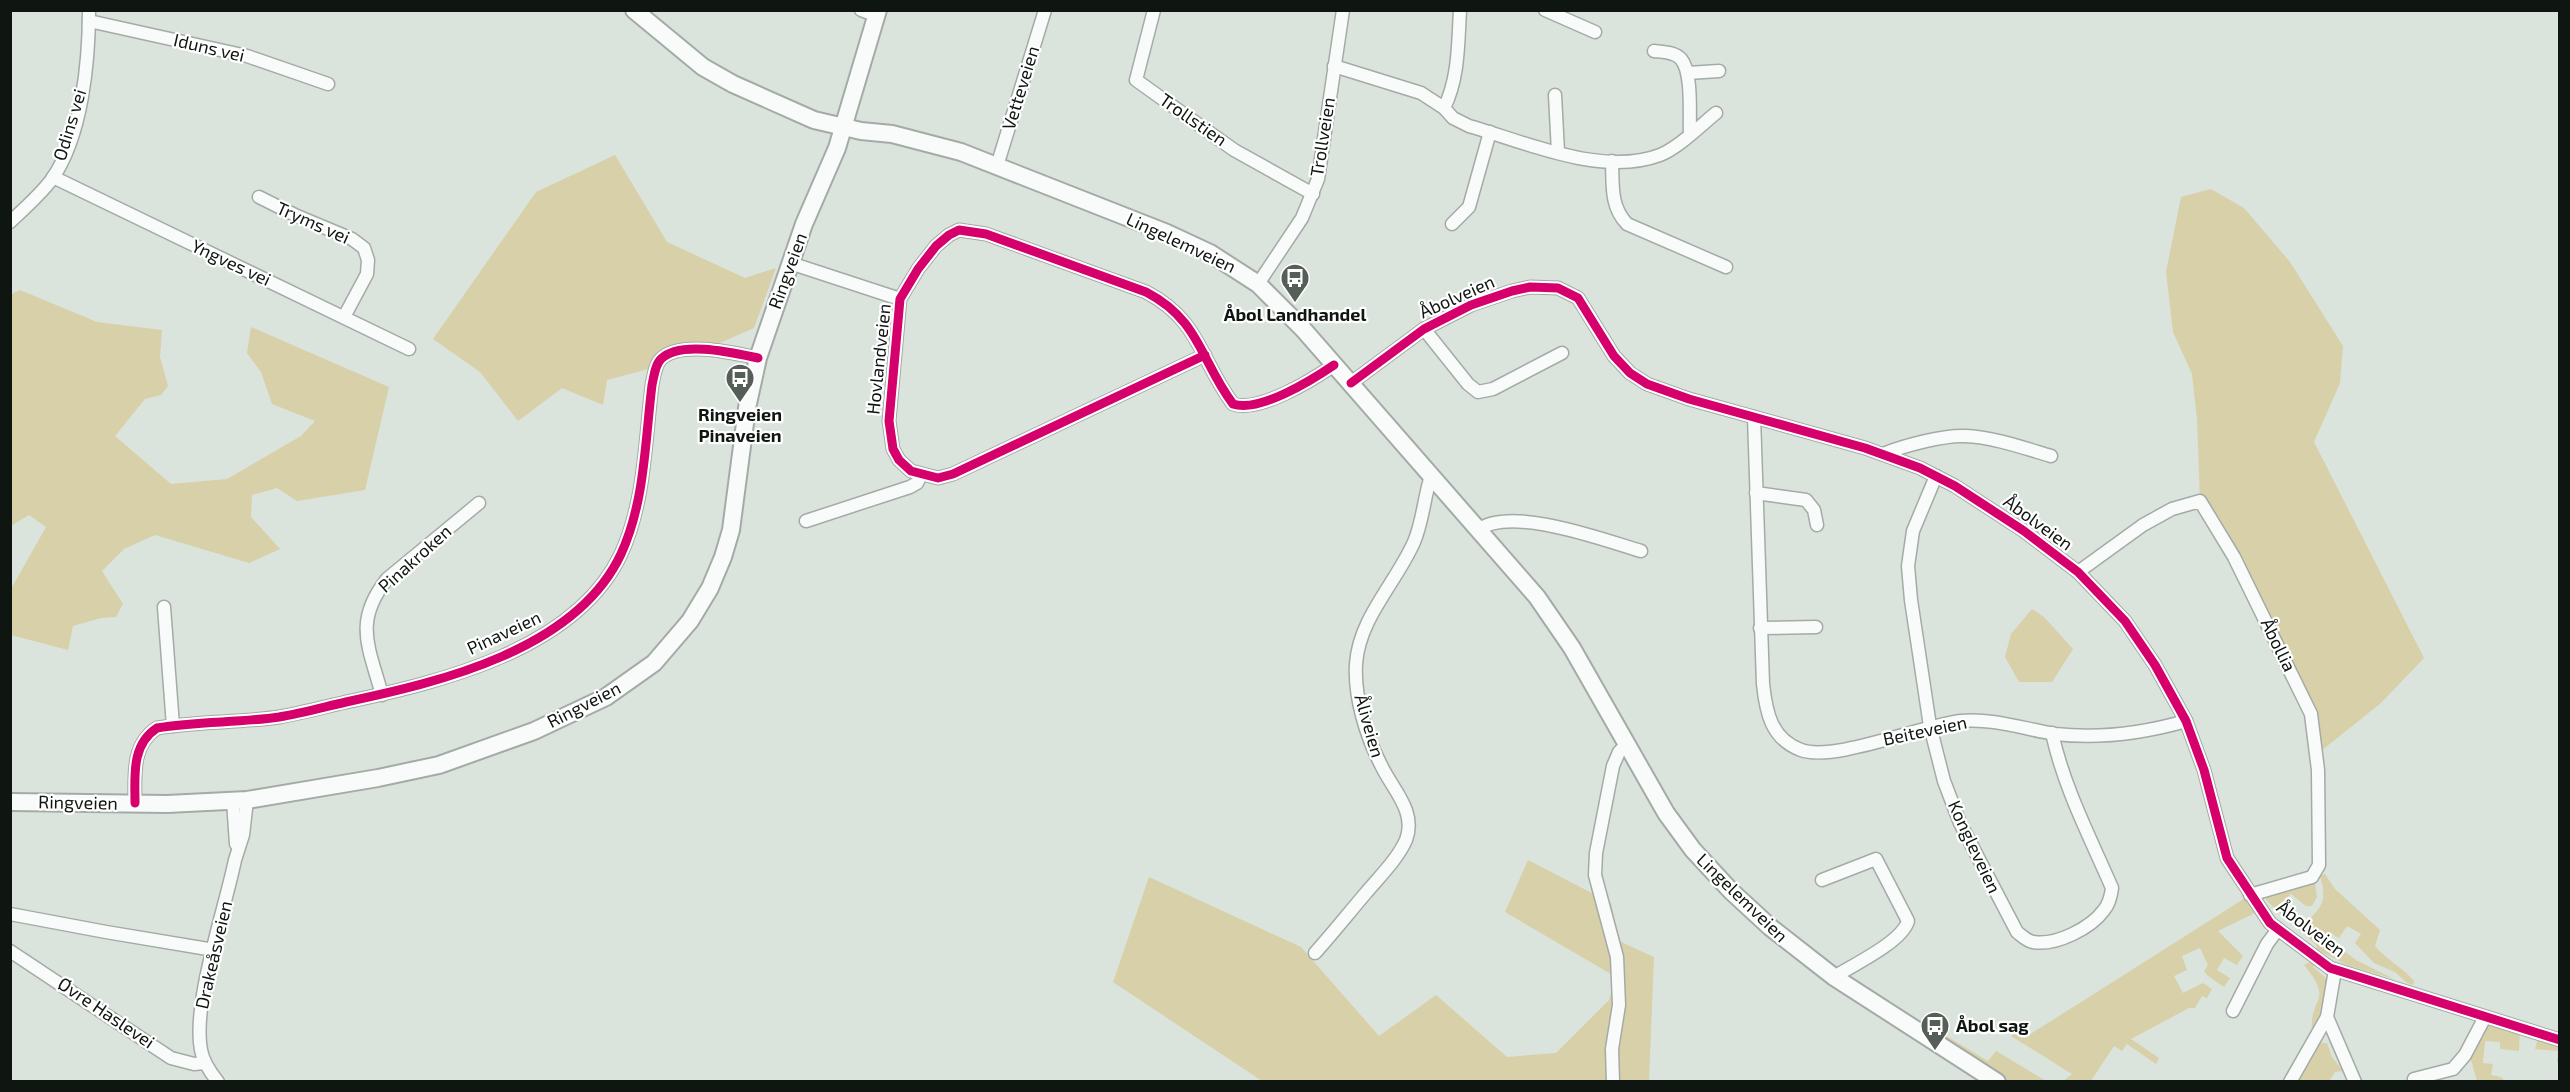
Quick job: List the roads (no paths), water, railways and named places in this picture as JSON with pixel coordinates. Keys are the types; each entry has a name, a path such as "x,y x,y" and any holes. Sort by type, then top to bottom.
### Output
{"main road":[{"name":"Lingelemveien","path":"634,10 703,67 814,120 841,122 931,143 997,166 1167,233 1210,254 1258,284 1281,305 1351,383 1551,615 1572,648 1625,746 1666,813 1693,850 1746,905 1834,977 1997,1082"},
{"name":"Ringveien","path":"10,802 135,804 240,801 368,781 440,765 534,731 587,707 636,678 654,663 690,621 711,588 723,557 731,530 747,408 758,358 817,191 828,145 841,122 844,99 856,80 872,12"}],"street":[{"name":"Vetteveien","path":"997,166 1045,10"},
{"name":"Trollstien","path":"1154,10 1136,80 1234,150 1313,194"},
{"name":"Trollveien","path":"1258,284 1302,218 1318,179 1343,10"},
{"path":"1444,108 1455,78 1460,10"},
{"path":"1545,10 1595,32"},
{"name":"Iduns vei","path":"89,16 247,56 328,84"},
{"name":"Odins vei","path":"10,222 53,177 68,146 83,90 89,16"},
{"path":"1654,51 1671,53 1681,59 1688,73 1690,135"},
{"path":"1334,66 1421,93 1444,108 1453,118 1490,132 1584,159 1612,161 1660,155 1690,135 1716,113"},
{"path":"1688,73 1719,71"},
{"path":"1555,95 1558,152"},
{"path":"1452,224 1469,207 1490,132"},
{"path":"1612,161 1614,203 1618,215 1627,224 1726,267"},
{"name":"Yngves vei","path":"53,177 409,349"},
{"name":"Tryms vei","path":"259,197 352,239 364,248 368,260 367,274 344,316"},
{"name":"Hovlandveien","path":"921,475 911,471 899,460 890,437 892,374 900,299 918,269 936,246 959,230 973,230 1146,292 1161,300 1188,324 1227,396 1233,404 1241,407 1273,398 1311,380 1334,364"},
{"name":"Hovlandveien","path":"790,263 900,299"},
{"name":"Åbolveien","path":"1351,383 1424,329 1471,305 1530,287 1558,288 1578,298 1605,343 1630,373 1662,390 1883,454 1936,476 1996,512 2078,573 2125,621 2155,665 2186,721 2204,770 2227,858 2270,923 2330,968 2559,1040"},
{"path":"1424,329 1468,384 1478,392 1493,389 1562,353"},
{"name":"Pinaveien","path":"135,804 136,756 147,734 157,728 280,717 432,682 505,655 550,631 572,616 602,584 620,556 631,529 640,487 652,385 656,367 661,359 669,353 693,349 758,358"},
{"path":"807,521 910,487 917,483 921,475 938,478 953,474 1205,355"},
{"name":"Beiteveien","path":"1754,417 1760,628 1766,706 1771,725 1793,746 1803,751 1836,752 1930,726 1979,720 2052,733 2101,736 2162,728 2186,721"},
{"path":"1883,454 1902,447 1964,436 2012,445 2051,456"},
{"name":"Åliveien","path":"1315,953 1396,857 1407,838 1409,818 1381,766 1369,735 1357,683 1356,665 1366,625 1414,541 1431,476"},
{"name":"Kongleveien","path":"1936,476 1913,531 1908,566 1930,726 1944,781 1960,823 2017,932 2033,942 2049,941 2073,933 2094,920 2110,900 2112,888 2066,784 2052,733"},
{"path":"1756,493 1806,500 1814,510 1816,525"},
{"name":"Åbollia","path":"2078,573 2144,525 2172,509 2200,501 2234,557 2311,714 2318,770 2319,865 2312,877 2250,895"},
{"name":"Pinakroken","path":"382,695 366,637 366,618 375,594 387,579 480,503"},
{"path":"1478,530 1488,523 1506,521 1534,523 1641,551"},
{"path":"164,607 173,726"},
{"path":"1760,628 1816,627"},
{"path":"1613,1082 1612,1049 1619,1005 1617,957 1599,894 1595,863 1613,766 1619,752 1625,746"},
{"name":"Drakeåsveien","path":"218,1082 204,1063 200,1048 200,1020 214,950 243,835 240,801"},
{"path":"1822,880 1876,859 1908,921 1906,929 1896,938 1834,977"},
{"path":"10,914 106,933 214,950"},
{"name":"Åbolveien","path":"2233,1011 2267,944 2278,929"},
{"name":"Øvre Haslevei","path":"10,951 171,1058 194,1064 204,1063"},
{"name":"Åbolveien","path":"2290,1082 2327,1017 2335,970"},
{"path":"2327,1017 2355,1082"},
{"path":"2414,1079 2452,1069 2465,1055 2485,1017"}],"place":[{"name":"Åbol Landhandel","path":"1295,304"},
{"name":"Ringveien Pinaveien","path":"740,404"},
{"name":"Åbol sag","path":"1935,1052"}]}
